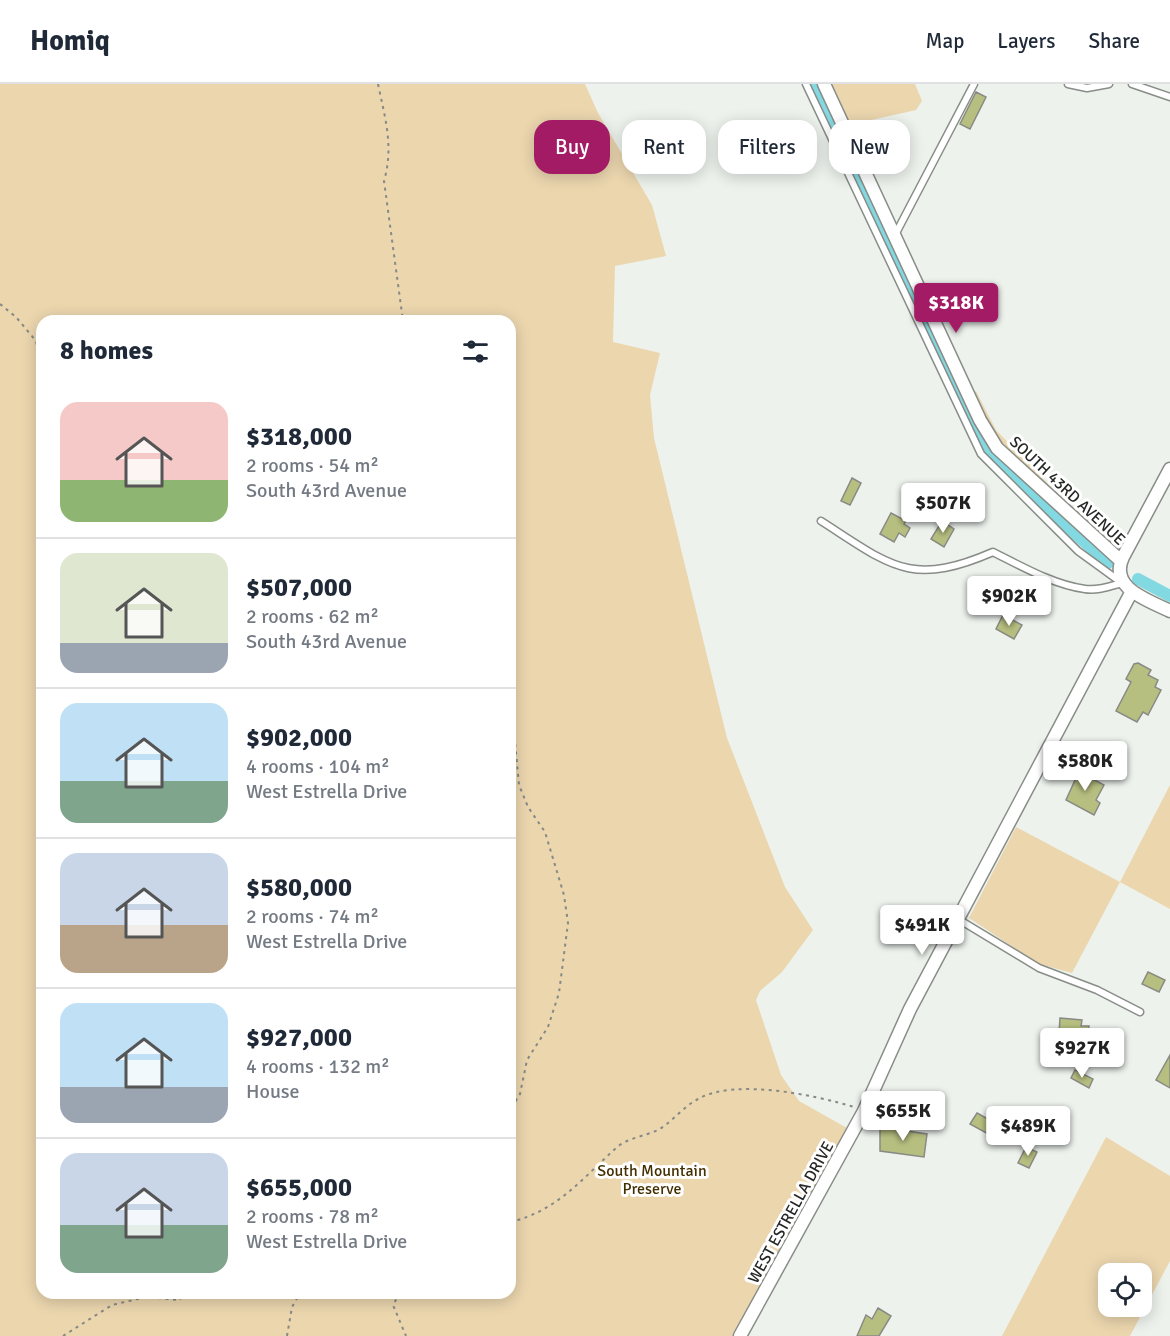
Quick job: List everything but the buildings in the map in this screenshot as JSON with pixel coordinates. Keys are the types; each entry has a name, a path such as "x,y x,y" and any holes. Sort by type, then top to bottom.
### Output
{"street":[{"name":"SOUTH 43RD AVENUE","path":"824,84 980,420 997,448 1062,511 1121,561"},
{"name":"WEST ESTRELLA DRIVE","path":"740,1336 864,1111 910,1010 958,919 1125,584 1121,561 1170,468"},
{"path":"1125,584 1170,611"}],"lane":[{"path":"806,84 981,454 1078,551 1125,584"},
{"path":"894,236 974,84"},
{"path":"1068,84 1087,88 1108,84"},
{"path":"1132,84 1170,97"},
{"path":"821,521 881,559 902,568 936,570 966,563 993,552 1023,567 1085,589 1102,589 1125,584"},
{"path":"958,919 1039,968 1097,990 1140,1012"}],"path":[{"path":"378,84 389,129 389,162 384,181 402,315"},
{"path":"0,304 16,317 36,341"},
{"path":"516,752 519,785 528,807 545,832 564,895 568,923 559,993 548,1027 527,1060 520,1094 516,1100"},
{"path":"516,1221 527,1218 556,1204 593,1173 618,1146 659,1129 699,1098 724,1091 783,1090 864,1111"},
{"path":"63,1336 112,1305 138,1299"},
{"path":"287,1336 292,1307 297,1299"},
{"path":"396,1299 393,1305 406,1336"}],"green space":[{"name":"South Mountain Preserve","path":"0,84 585,84 602,120 534,120 534,174 610,174 610,133 622,154 622,174 634,174 652,205 666,256 615,266 613,342 660,353 650,395 654,438 727,738 785,887 813,930 782,972 760,991 756,1000 781,1075 799,1101 847,1128 738,1336 0,1336"},
{"path":"830,84 915,84 922,101 916,110 871,120 847,120"},
{"path":"976,391 996,430 1055,491 1116,545 1111,551 997,442 972,395"},
{"path":"1170,785 1170,909 1120,882"},
{"path":"1016,827 1120,882 1072,973 1039,964 969,918"},
{"path":"1106,1137 1170,1176 1170,1261 1152,1295 1152,1263 1098,1263 1098,1317 1140,1317 1130,1336 1002,1336"}],"waterway":[{"path":"812,84 989,450 1019,483 1108,563"},
{"path":"1138,579 1170,596"}]}
